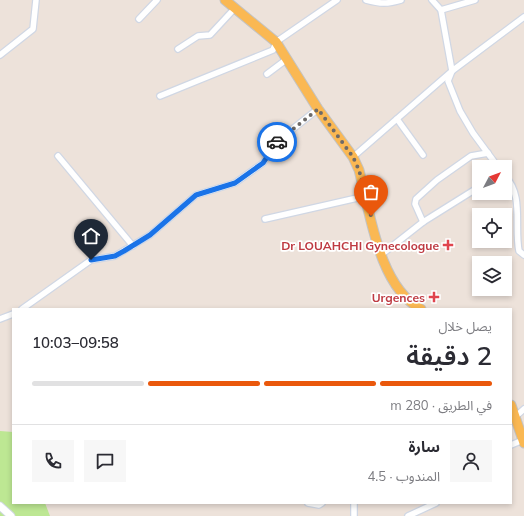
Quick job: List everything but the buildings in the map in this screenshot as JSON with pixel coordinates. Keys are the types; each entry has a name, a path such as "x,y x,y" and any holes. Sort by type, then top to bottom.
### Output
{"main road":[{"path":"225,0 276,42 318,109 353,157 359,170 381,255 387,272 397,288 417,308"},
{"path":"512,408 523,442"}],"street":[{"path":"0,55 33,29 36,0"},
{"path":"139,19 157,0"},
{"path":"160,96 273,50 276,42 337,0"},
{"path":"366,0 380,4 390,4 401,0"},
{"path":"432,0 441,10 452,71 448,81 460,111 493,160"},
{"path":"441,10 475,0"},
{"path":"178,49 198,36 208,36 235,8"},
{"path":"353,157 452,71 524,17"},
{"path":"267,74 287,59"},
{"path":"23,308 91,260 115,256 150,235 196,195 235,183 263,163 280,139 318,109"},
{"path":"398,119 423,156"},
{"path":"423,222 415,204 416,199 437,180 471,156 488,152"},
{"path":"58,156 133,246"},
{"path":"512,186 518,194 521,211 516,239 519,251 524,255"},
{"path":"381,255 423,222 472,191"},
{"path":"265,218 366,196"},
{"path":"0,319 12,314"},
{"path":"515,417 524,409"},
{"path":"512,445 523,442"},
{"path":"354,504 354,516"},
{"path":"408,516 434,504"},
{"path":"0,506 11,516"}],"green space":[{"path":"0,431 12,432 12,504 45,504 50,516 0,516"}],"way so far":[{"path":"277,142 318,109 340,137 353,157 359,170 371,216"}],"place":[{"name":"Dr LOUAHCHI Gynecologue","path":"448,245"},
{"name":"Urgences","path":"434,297"}],"route":[{"path":"91,260 115,256 133,246 150,235 196,195 211,189 235,183 263,163 277,142"}]}
